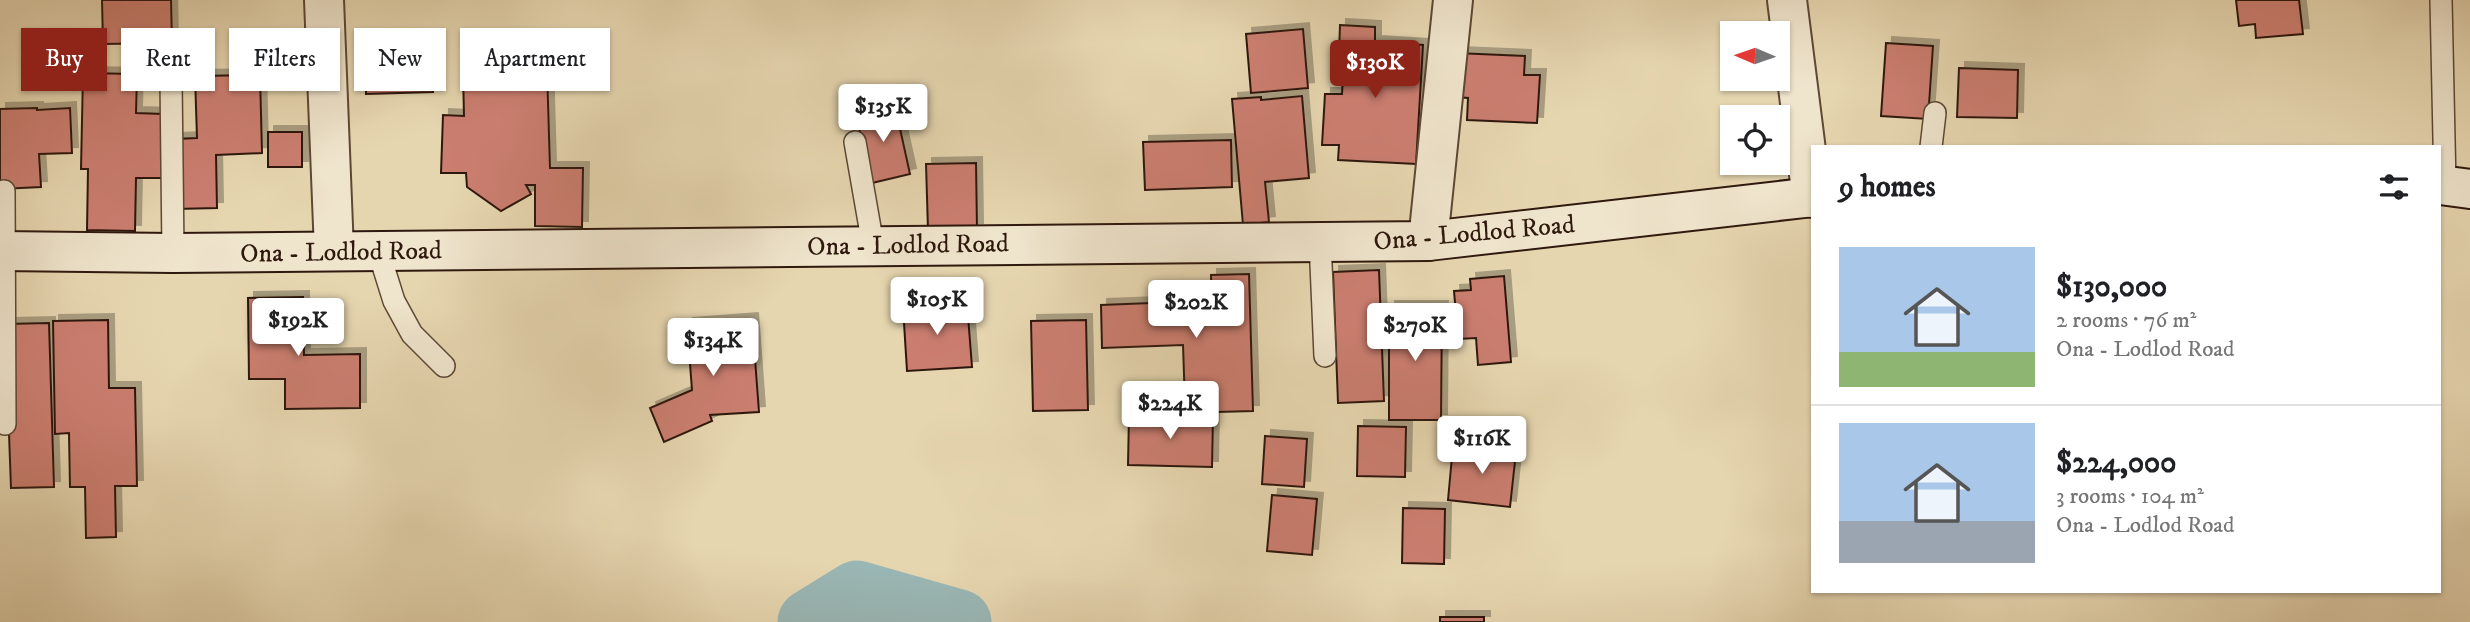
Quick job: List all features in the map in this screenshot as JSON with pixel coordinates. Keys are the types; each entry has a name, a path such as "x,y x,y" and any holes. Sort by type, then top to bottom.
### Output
{"main road":[{"path":"324,0 334,251"},
{"path":"1428,241 1453,0"},
{"path":"1787,0 1811,189"},
{"name":"Ona - Lodlod Road","path":"1,251 173,253 1428,241 1811,197"}],"lane":[{"path":"2441,0 2452,186"},
{"path":"171,91 173,253"},
{"path":"1931,145 1935,113"},
{"path":"855,142 873,245"},
{"path":"4,191 1,251 5,424"},
{"path":"1320,241 1325,356"},
{"path":"378,250 394,301 411,334 444,366"}],"building":[{"path":"102,0 171,0 172,28 121,28 121,44 107,44 107,28 103,28"},
{"path":"2236,0 2299,0 2303,34 2256,38 2255,24 2239,26"},
{"path":"1340,25 1375,27 1375,42 1423,45 1416,164 1338,160 1339,145 1322,145 1325,94 1342,94 1344,54 1339,53"},
{"path":"1303,29 1308,88 1251,93 1246,34"},
{"path":"1886,43 1933,46 1928,119 1881,116"},
{"path":"1456,53 1525,56 1524,75 1540,75 1537,123 1467,120 1468,98 1455,97"},
{"path":"1959,68 2018,70 2017,118 1957,117"},
{"path":"107,73 121,74 121,91 137,91 136,113 164,114 163,178 136,178 135,231 87,230 88,169 81,169 83,91 107,91"},
{"path":"229,75 229,91 260,91 262,153 216,155 217,208 176,209 174,139 197,138 195,91 215,91 215,76"},
{"path":"366,91 433,91 433,92 366,94"},
{"path":"463,91 548,91 550,168 583,168 582,227 535,226 535,185 526,185 531,194 501,211 467,187 466,173 441,173 443,115 464,116"},
{"path":"1302,96 1309,178 1265,182 1269,222 1243,225 1232,99 1261,97 1261,100"},
{"path":"895,106 910,174 872,183 856,115"},
{"path":"70,108 72,153 39,154 41,187 0,189 0,109"},
{"path":"268,132 302,132 302,167 268,167"},
{"path":"1231,140 1232,187 1145,190 1143,142"},
{"path":"976,163 977,229 928,230 926,164"},
{"path":"1379,270 1384,401 1338,403 1333,272"},
{"path":"1249,274 1253,411 1217,412 1217,402 1185,404 1183,345 1102,348 1101,305 1202,301 1203,315 1212,315 1211,275"},
{"path":"1504,276 1511,362 1478,365 1476,338 1458,339 1454,291 1471,290 1470,279"},
{"path":"303,297 304,355 360,354 360,408 285,409 285,379 249,379 248,298"},
{"path":"967,303 972,367 907,371 903,307"},
{"path":"1389,307 1442,307 1441,420 1389,420"},
{"path":"752,319 759,412 710,415 712,421 664,442 650,408 692,390 687,324"},
{"path":"108,320 109,388 135,388 137,486 115,486 116,537 86,538 85,487 70,487 69,433 55,434 53,321"},
{"path":"1086,320 1088,410 1033,411 1031,321"},
{"path":"49,323 54,487 11,488 5,324"},
{"path":"1129,415 1213,417 1212,467 1128,465"},
{"path":"1358,426 1406,427 1405,477 1357,476"},
{"path":"1265,436 1307,439 1304,487 1262,484"},
{"path":"1453,446 1516,452 1510,507 1448,500"},
{"path":"1272,495 1317,499 1312,555 1267,551"},
{"path":"1403,508 1445,509 1444,564 1402,563"},
{"path":"1440,617 1484,617 1484,622 1440,622"}],"waterway":[{"path":"810,622 857,593 959,622"}]}
